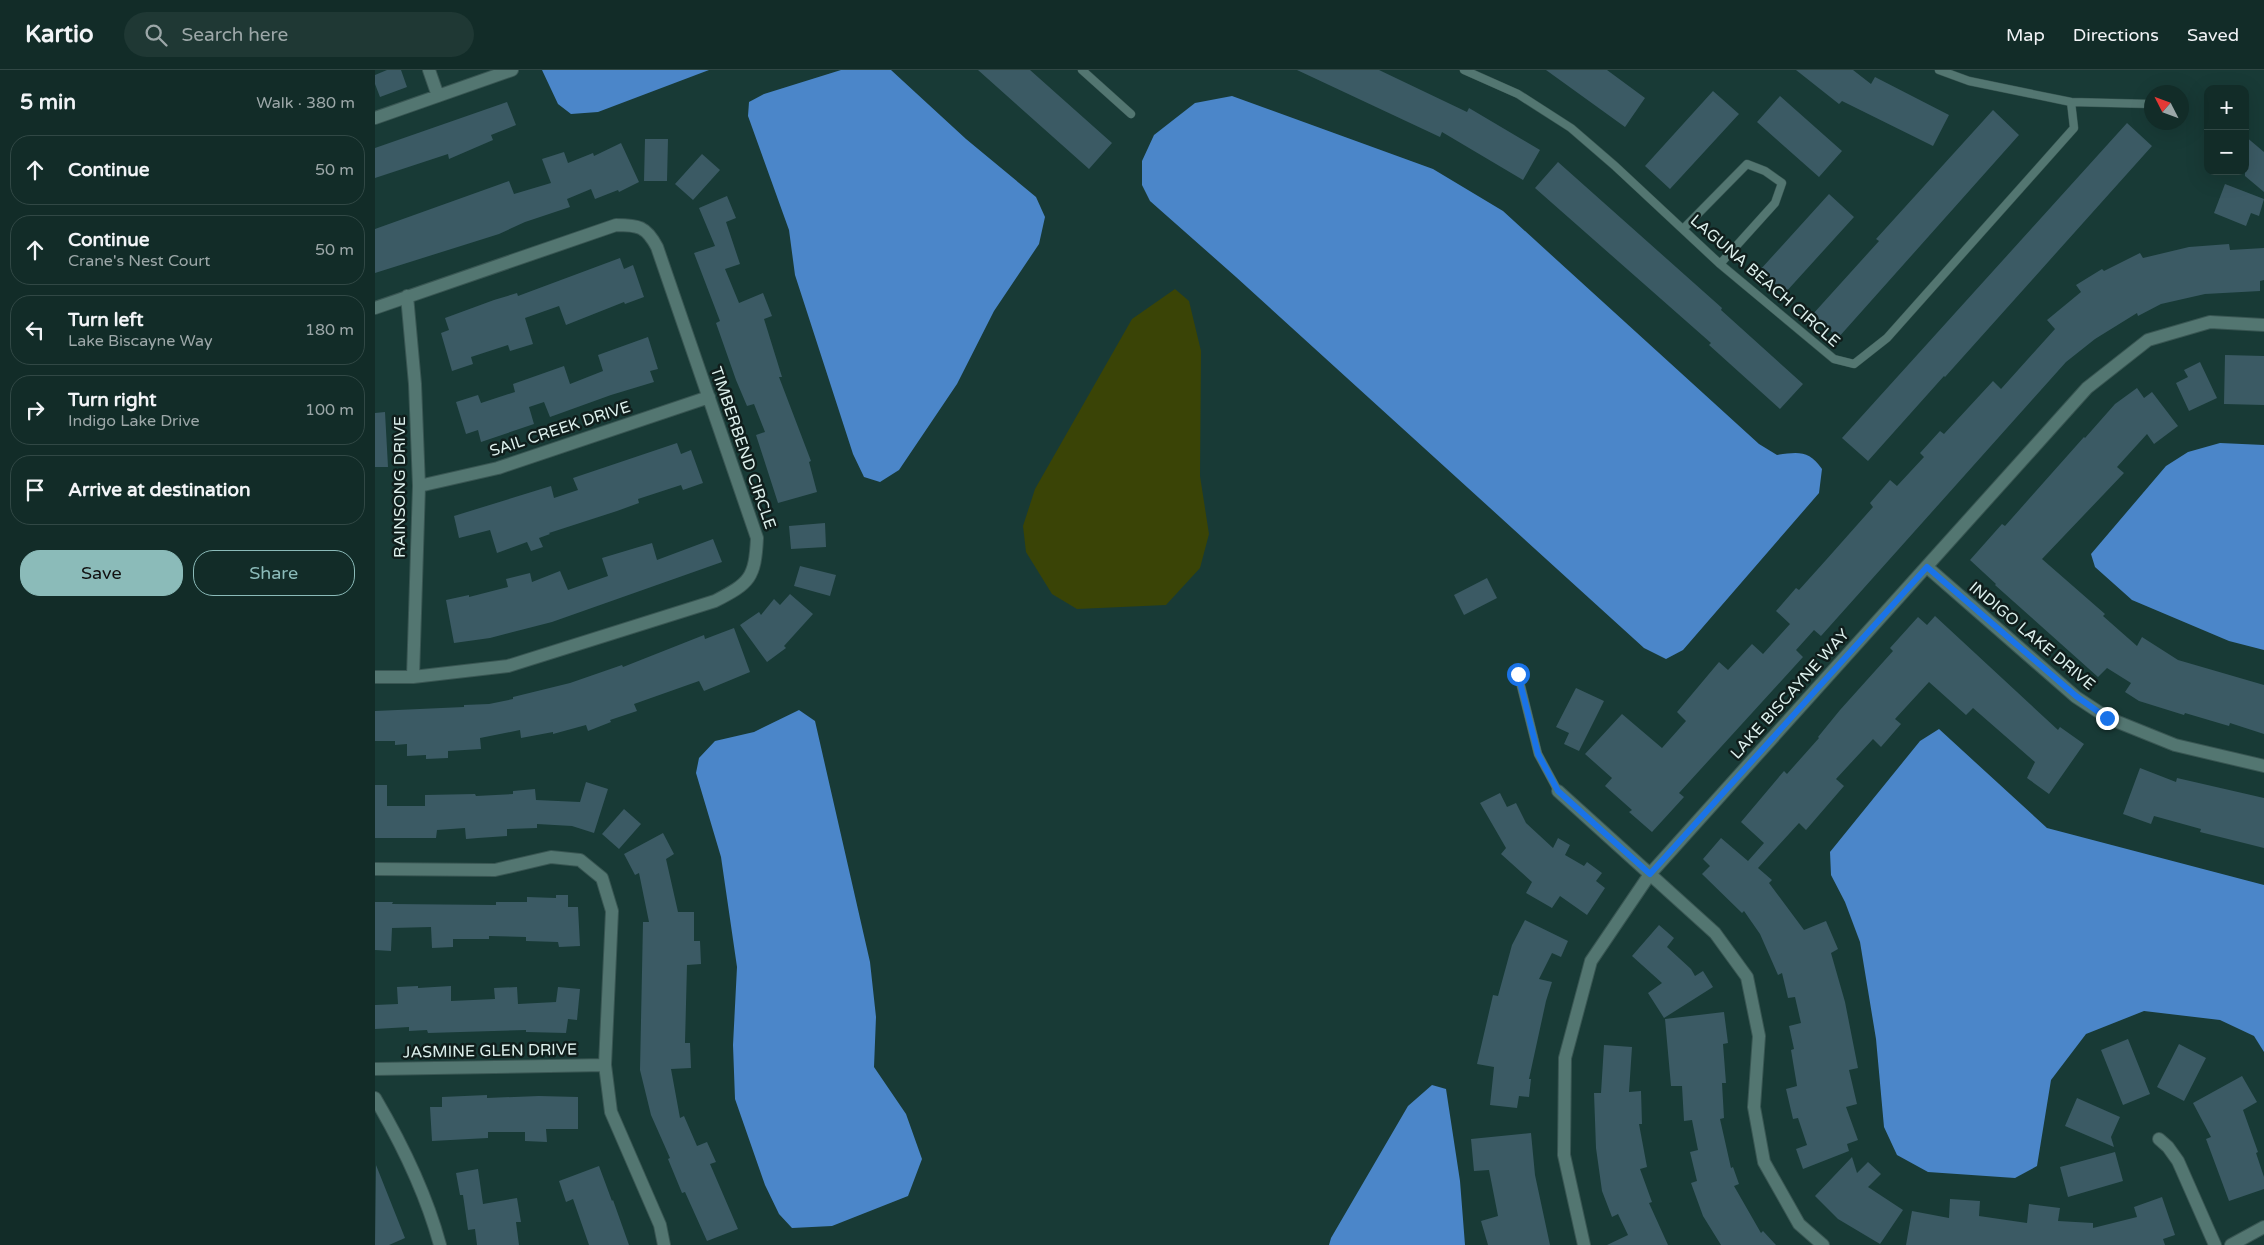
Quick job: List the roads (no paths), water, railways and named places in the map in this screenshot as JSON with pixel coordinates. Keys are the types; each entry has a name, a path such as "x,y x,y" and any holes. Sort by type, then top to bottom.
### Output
{"street":[{"path":"429,70 438,96"},
{"path":"375,118 512,70"},
{"name":"TIMBERBEND CIRCLE","path":"375,308 616,225 636,225 650,234 657,247 757,538 756,564 742,587 715,601 508,666 413,678 375,677"},
{"name":"RAINSONG DRIVE","path":"407,296 415,384 419,486 413,678"},
{"name":"LAKE BISCAYNE WAY","path":"1585,1245 1563,1156 1565,1058 1591,962 1650,874 2087,388 2148,340 2210,322 2264,325"},
{"name":"SAIL CREEK DRIVE","path":"419,486 498,468 709,397"},
{"name":"INDIGO LAKE DRIVE","path":"1927,567 2076,696 2107,718 2175,745 2264,766"},
{"path":"1558,791 1715,933 1747,977 1759,1036 1754,1107 1764,1162 1799,1224 1823,1245"},
{"path":"375,869 495,870 551,857 580,860 602,878 612,910 605,1065 611,1112 660,1225 664,1245"},
{"name":"JASMINE GLEN DRIVE","path":"375,1070 605,1065"},
{"path":"375,1098 399,1139 433,1220 440,1245"},
{"path":"2159,1139 2178,1160 2215,1245"},
{"path":"2231,1245 2264,1227"}],"lane":[{"path":"1082,70 1131,114"},
{"name":"LAGUNA BEACH CIRCLE","path":"1465,70 1517,94 1571,128 1720,264 1834,359 1854,364 1887,338 2074,128 2071,102"},
{"path":"1939,70 1969,81 2071,102 2144,104"},
{"path":"1683,229 1747,164 1765,171 1781,183 1775,203 1720,264"},
{"path":"1518,674 1538,754 1558,791"}],"water":[{"path":"542,70 709,70 598,112 571,114 558,104"},
{"path":"841,70 891,70 966,139 1036,197 1045,217 1039,244 994,311 957,384 899,470 880,482 864,477 853,454 795,275 789,230 748,116 749,102 764,94"},
{"path":"1232,96 1433,169 1503,211 1759,444 1777,455 1797,453 1808,455 1822,469 1819,493 1683,650 1666,659 1644,648 1150,201 1142,185 1142,161 1154,135 1195,103"},
{"path":"2220,443 2264,445 2264,650 2229,641 2132,600 2095,567 2091,554 2166,466 2188,452"},
{"path":"799,710 815,721 870,962 876,1017 874,1067 906,1114 922,1159 908,1196 832,1226 792,1228 779,1214 765,1185 735,1099 733,1045 737,967 721,857 696,773 699,758 715,741 754,732"},
{"path":"1939,729 2047,828 2264,885 2264,1052 2254,1036 2220,1020 2144,1011 2086,1034 2051,1080 2037,1166 2015,1178 1928,1172 1897,1155 1884,1127 1876,1039 1860,942 1845,902 1831,875 1830,852 1920,741"},
{"path":"1432,1085 1446,1089 1460,1181 1465,1245 1329,1245 1331,1238 1408,1106"}]}
